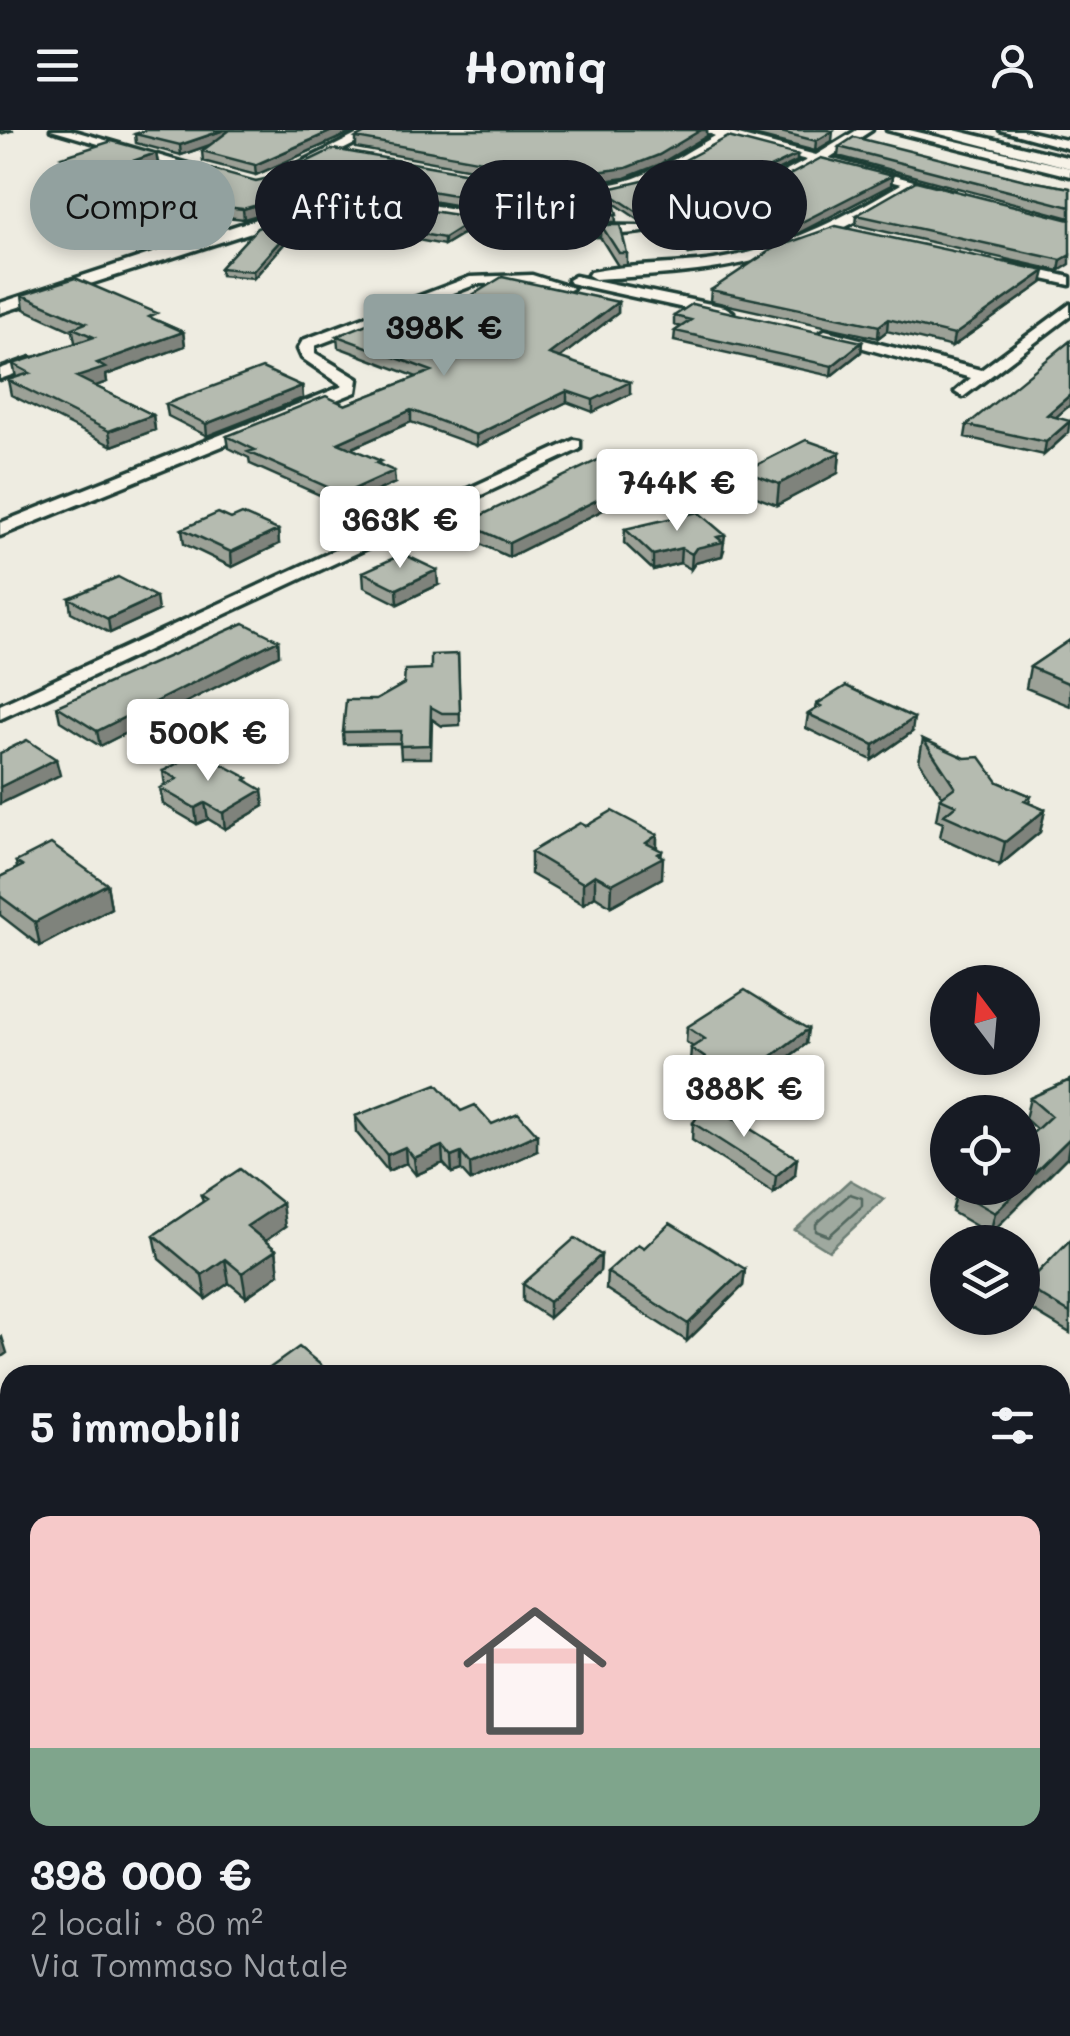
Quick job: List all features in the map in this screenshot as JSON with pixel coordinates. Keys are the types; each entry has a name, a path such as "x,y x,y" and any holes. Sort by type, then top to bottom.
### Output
{"street":[{"path":"311,160 376,130"},
{"path":"703,130 964,196"},
{"path":"0,308 323,202 370,201 544,230 660,227 724,210 866,130"},
{"path":"893,130 1070,172"},
{"path":"933,130 1070,162"},
{"path":"966,130 1070,154"},
{"path":"1006,130 1070,145"},
{"path":"68,131 167,160"},
{"path":"612,188 638,181 725,136"},
{"path":"331,150 368,156"},
{"path":"570,284 578,276 674,270 745,259 790,246 832,228 912,183"},
{"path":"832,228 850,232"},
{"path":"997,265 1070,281"},
{"path":"0,530 350,389 352,382 308,355 310,343 475,280 532,279 570,284 749,318"},
{"path":"963,392 1070,309"},
{"path":"804,330 984,376"},
{"path":"0,374 31,363"},
{"path":"0,713 574,445"}],"water":[{"path":"850,1180 884,1199 829,1251 795,1230"}],"building":[{"path":"146,130 224,130 180,145 135,134"},
{"path":"230,130 334,130 266,160 255,160 255,165 202,151"},
{"path":"371,130 701,130 659,155 632,160 632,166 612,170 612,160 477,160 356,138"},
{"path":"773,130 828,130 833,131 816,141"},
{"path":"728,137 797,155 787,160 685,160"},
{"path":"854,137 1070,188 1070,207 839,147"},
{"path":"112,141 156,153 136,160 62,157"},
{"path":"333,149 395,160 310,160"},
{"path":"821,158 892,176 807,219 807,166"},
{"path":"439,168 459,171 459,196 439,192"},
{"path":"235,175 255,181 255,206 235,208"},
{"path":"916,181 1070,220 1070,255 1061,260 857,215"},
{"path":"632,183 632,208 612,195 612,188"},
{"path":"439,212 459,215 459,229 439,237"},
{"path":"612,225 620,225 627,253 619,253 612,242"},
{"path":"836,226 1045,271 954,335 888,319 879,326 711,290 771,250 807,250 807,236"},
{"path":"255,230 255,250 272,250 253,271 220,268"},
{"path":"502,277 618,302 549,354 630,382 593,400 567,391 476,435 411,410 338,443 381,461 376,463 394,471 343,494 248,452 255,450 227,436 326,396 345,405 432,371 337,336 379,319 413,331"},
{"path":"75,278 157,313 149,317 183,332 97,363 105,368 77,377 153,415 109,431 8,380 30,373 13,364 94,337 73,328 86,323 22,295"},
{"path":"692,304 862,342 832,366 675,331 691,320 674,316"},
{"path":"1070,341 1070,395 1047,415 1070,421 1046,442 967,425"},
{"path":"262,368 302,386 206,424 166,404"},
{"path":"806,440 840,452 779,484 745,471"},
{"path":"600,459 644,477 509,543 465,523"},
{"path":"698,512 725,535 717,537 723,542 696,548 692,554 681,548 653,555 625,529"},
{"path":"218,513 231,519 242,514 278,530 231,552 182,529"},
{"path":"403,554 437,570 397,589 363,572"},
{"path":"118,577 156,597 108,619 69,598"},
{"path":"244,623 278,640 97,731 57,706"},
{"path":"1070,640 1070,684 1030,667"},
{"path":"458,654 460,713 442,713 431,707 430,745 400,746 401,731 343,732 346,700 376,700 404,684 405,670 431,669 431,655"},
{"path":"846,686 914,718 874,745 808,714"},
{"path":"923,739 965,758 980,757 998,782 1031,796 1024,801 1045,810 1005,842 944,815 956,805 940,798 955,787"},
{"path":"27,740 56,759 0,787 0,753"},
{"path":"199,752 248,778 245,780 262,790 223,813 205,803 195,808 160,788 177,779 163,771"},
{"path":"612,811 657,835 646,843 662,851 658,854 663,857 612,884 595,875 583,883 531,852 580,823 586,826"},
{"path":"51,844 107,884 35,922 0,896 0,877 22,866 16,862"},
{"path":"745,990 808,1029 756,1068 746,1060 727,1073 691,1048 705,1039 687,1027"},
{"path":"1070,1080 1070,1138 1040,1167 1040,1126 1051,1116 1040,1107 1040,1095 1037,1095"},
{"path":"437,1084 461,1111 475,1105 492,1124 518,1113 537,1134 470,1164 461,1153 451,1157 442,1146 414,1158 405,1147 387,1155 355,1116"},
{"path":"707,1102 797,1158 776,1176 693,1123"},
{"path":"240,1169 282,1203 247,1226 276,1250 242,1273 225,1259 202,1275 154,1235 207,1199 201,1195"},
{"path":"981,1205 1003,1205 995,1213"},
{"path":"670,1223 745,1269 688,1324 607,1272 638,1244 644,1248"},
{"path":"575,1238 601,1255 549,1302 523,1284"},
{"path":"1070,1240 1070,1313 1040,1295 1040,1271"},
{"path":"299,1347 321,1365 274,1365"}]}
